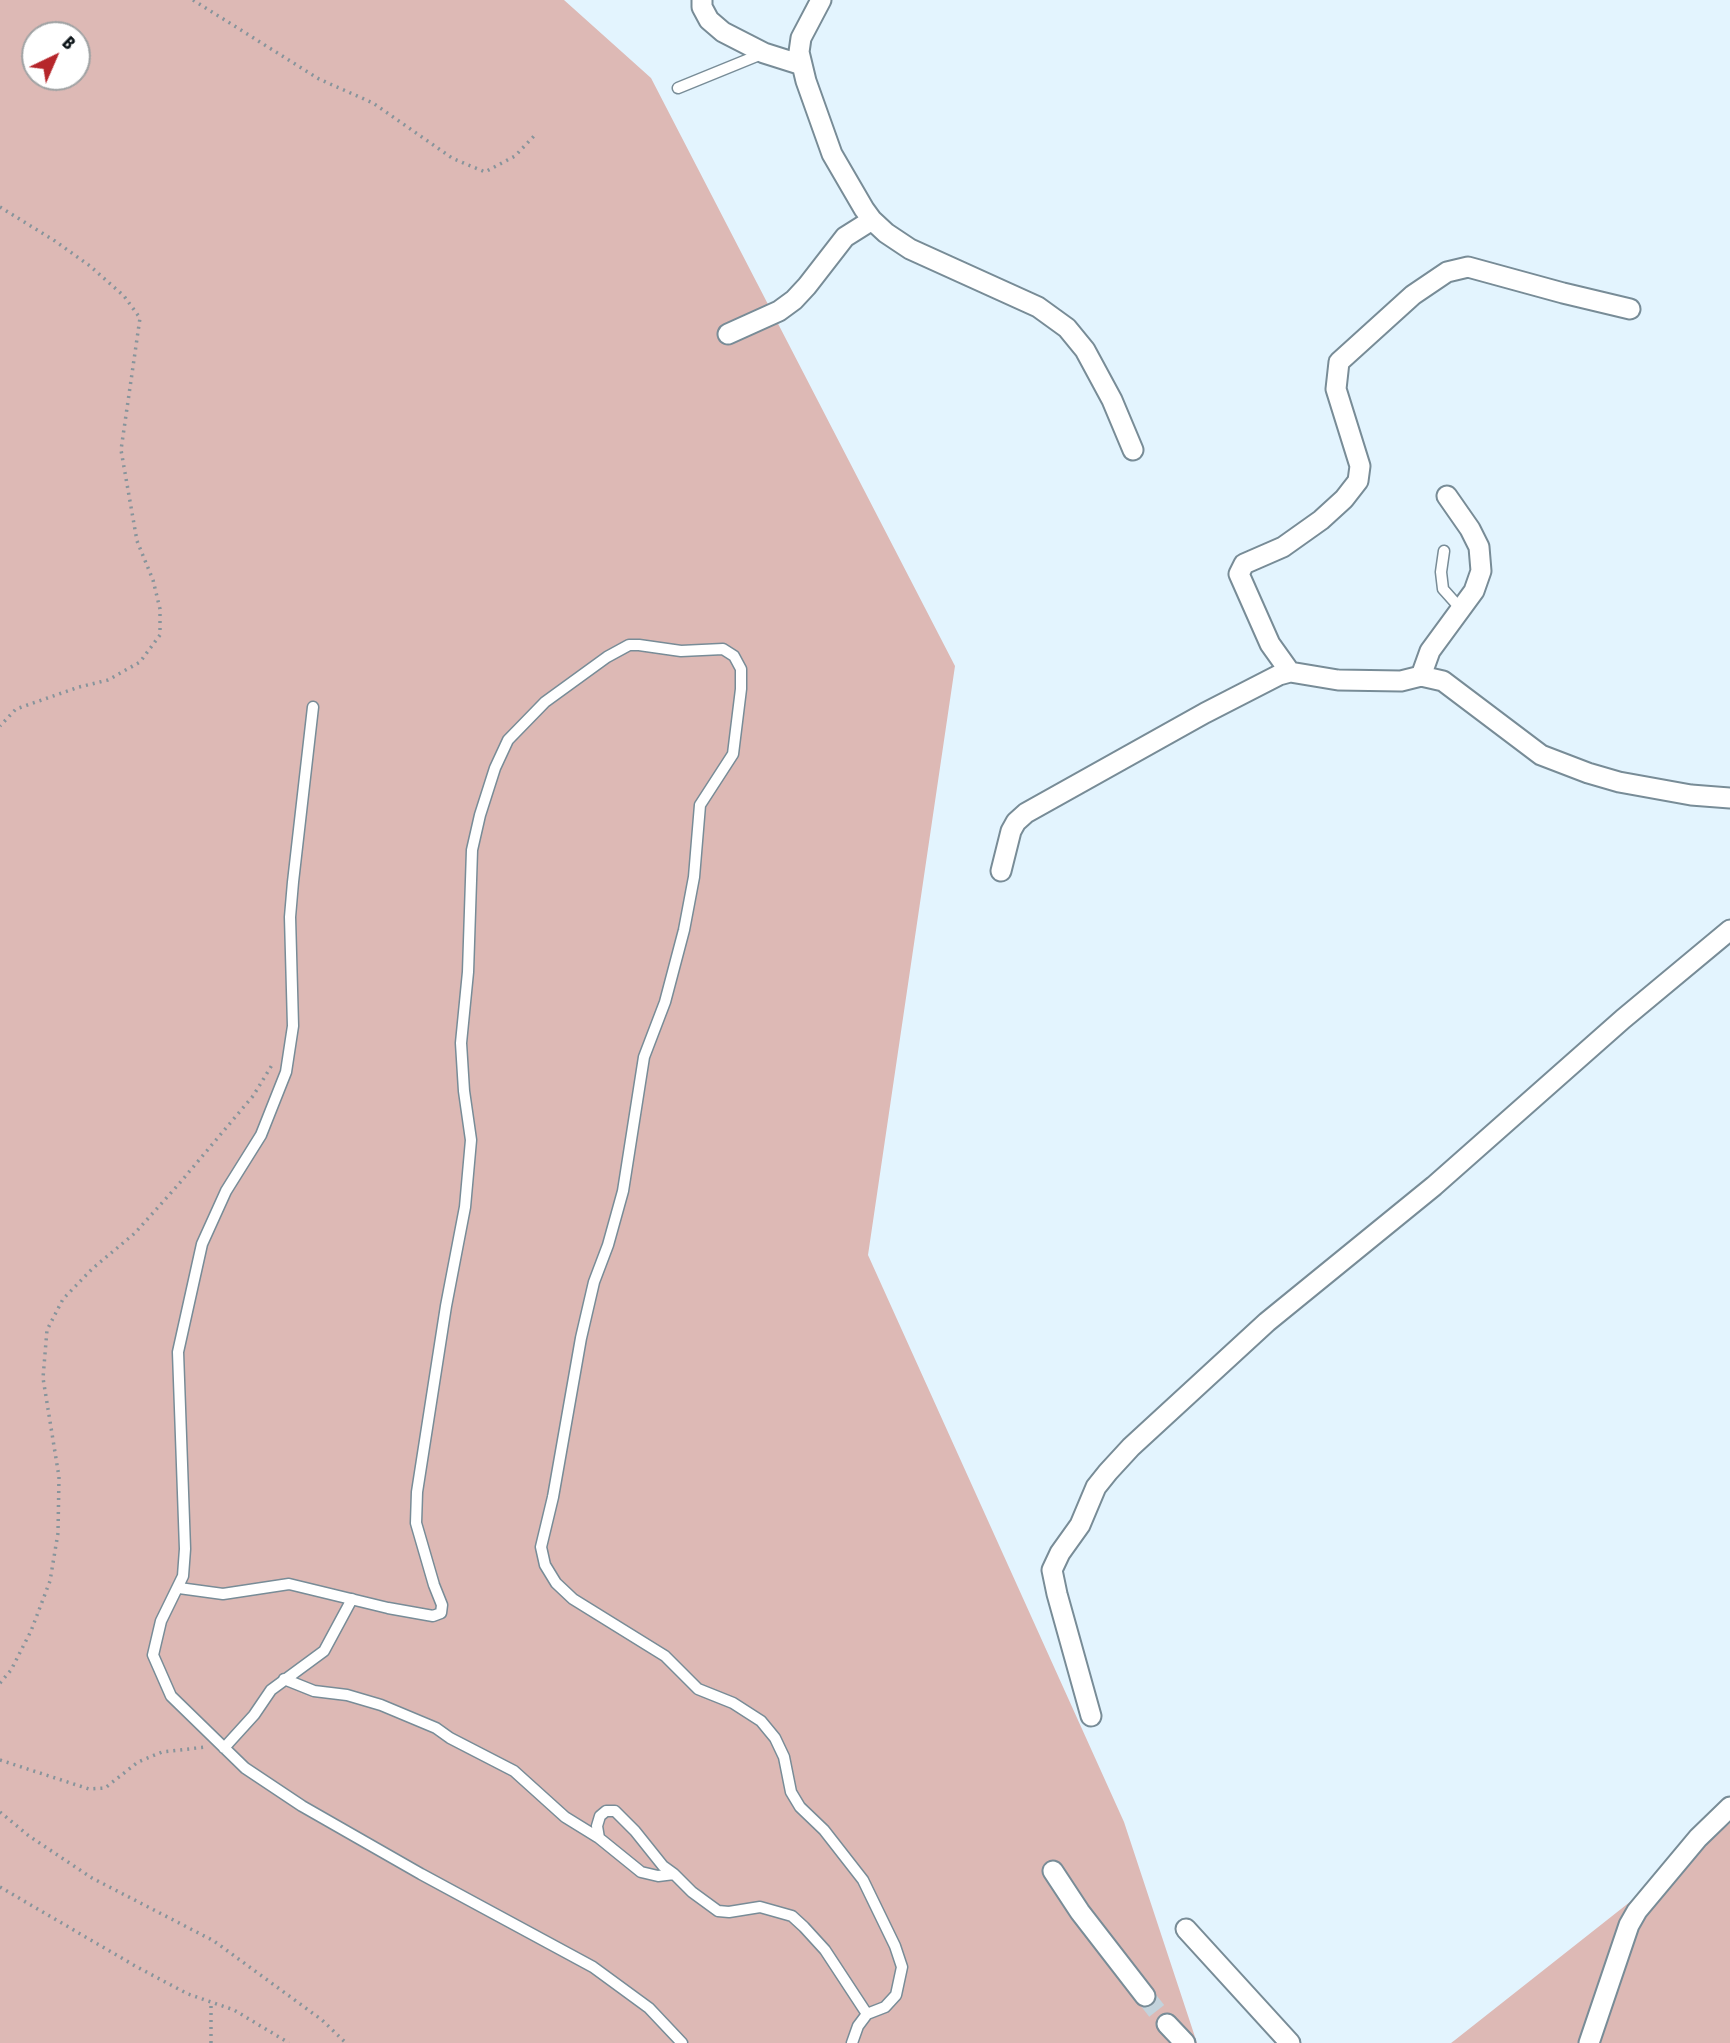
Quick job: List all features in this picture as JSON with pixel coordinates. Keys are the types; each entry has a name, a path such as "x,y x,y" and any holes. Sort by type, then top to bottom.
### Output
{"street":[{"path":"702,0 702,7 709,20 723,32 764,53 802,65"},
{"path":"821,0 801,38 799,52 802,65 832,154 872,220 910,249 1038,307 1067,328 1085,350 1112,400 1133,450"},
{"path":"727,334 779,311 794,300 845,237 872,220"},
{"path":"1290,672 1270,644 1239,574 1244,564 1283,547 1321,520 1344,499 1358,481 1360,466 1336,389 1339,362 1413,295 1447,272 1468,267 1630,309"},
{"path":"1421,677 1430,651 1474,591 1481,571 1479,547 1447,496"},
{"path":"1001,870 1011,831 1026,813 1205,713 1290,672 1338,680 1401,681 1421,677 1443,681 1541,755 1619,782 1691,795 1730,798"},
{"path":"1091,1716 1052,1570 1060,1553 1080,1525 1096,1487 1131,1447 1267,1322 1434,1186 1623,1019 1730,930"},
{"path":"1589,2043 1629,1925 1637,1911 1698,1838 1730,1807"},
{"path":"1053,1871 1080,1912 1145,1996"},
{"path":"1185,1929 1290,2043"},
{"path":"1167,2024 1185,2043"}],"lane":[{"path":"678,88 764,53"},
{"path":"1444,551 1441,572 1443,589 1460,608"},
{"path":"179,1588 223,1594 289,1584 433,1616 441,1612 442,1605 433,1585 416,1523 417,1502 446,1306 465,1207 471,1140 461,1043 468,972 472,850 495,768 508,740 545,702 607,657 629,645 681,651 723,649 734,656 741,669 733,754 700,805 694,877 684,930 665,1002 644,1057 623,1191 608,1245 594,1282 581,1338 553,1497 541,1547 545,1565 556,1583 573,1599 665,1656 698,1689 733,1703 761,1721 775,1738 795,1800 824,1830 863,1880 895,1946 902,1968 896,1996 885,2007 867,2014 858,2026 852,2043"},
{"path":"313,707 290,917 293,1026 286,1072 261,1135 226,1191 202,1244 178,1352 183,1576 161,1621 153,1655 171,1696 245,1768 302,1806 593,1967 649,2008 682,2043"},
{"path":"224,1748 254,1715 271,1690 324,1651 352,1599"},
{"path":"284,1679 314,1691 347,1695 381,1705 436,1727 450,1738 514,1771 565,1817 599,1838 641,1872 658,1876 674,1874"},
{"path":"599,1838 597,1826 600,1816 606,1811 615,1811 663,1866 692,1892 718,1910 729,1912 760,1907 792,1916 825,1950 867,2014"}],"path":[{"path":"193,0 319,79 373,103 452,158 485,172 515,156 535,135"},
{"path":"0,207 90,266 124,296 139,318 121,450 137,541 153,580 160,609 160,635 140,662 107,680 16,709 0,726"},
{"path":"0,1683 11,1670 36,1619 50,1581 58,1533 59,1477 43,1378 47,1330 63,1299 92,1269 135,1233 203,1157 253,1096 275,1060"},
{"path":"0,1760 89,1789 105,1788 138,1762 162,1752 200,1747 224,1748"},
{"path":"0,1812 29,1836 92,1878 214,1941 322,2020 346,2043"},
{"path":"0,1887 147,1972 188,1994 234,2010 289,2043"},
{"path":"211,2002 211,2043"}],"shaded area":[{"path":"0,0 564,0 651,78 955,666 868,1255 1124,1822 1197,2043 0,2043"},
{"path":"1730,1823 1730,2043 1451,2043 1455,2040"}],"tunnel":[{"path":"1145,1996 1167,2024"}]}
